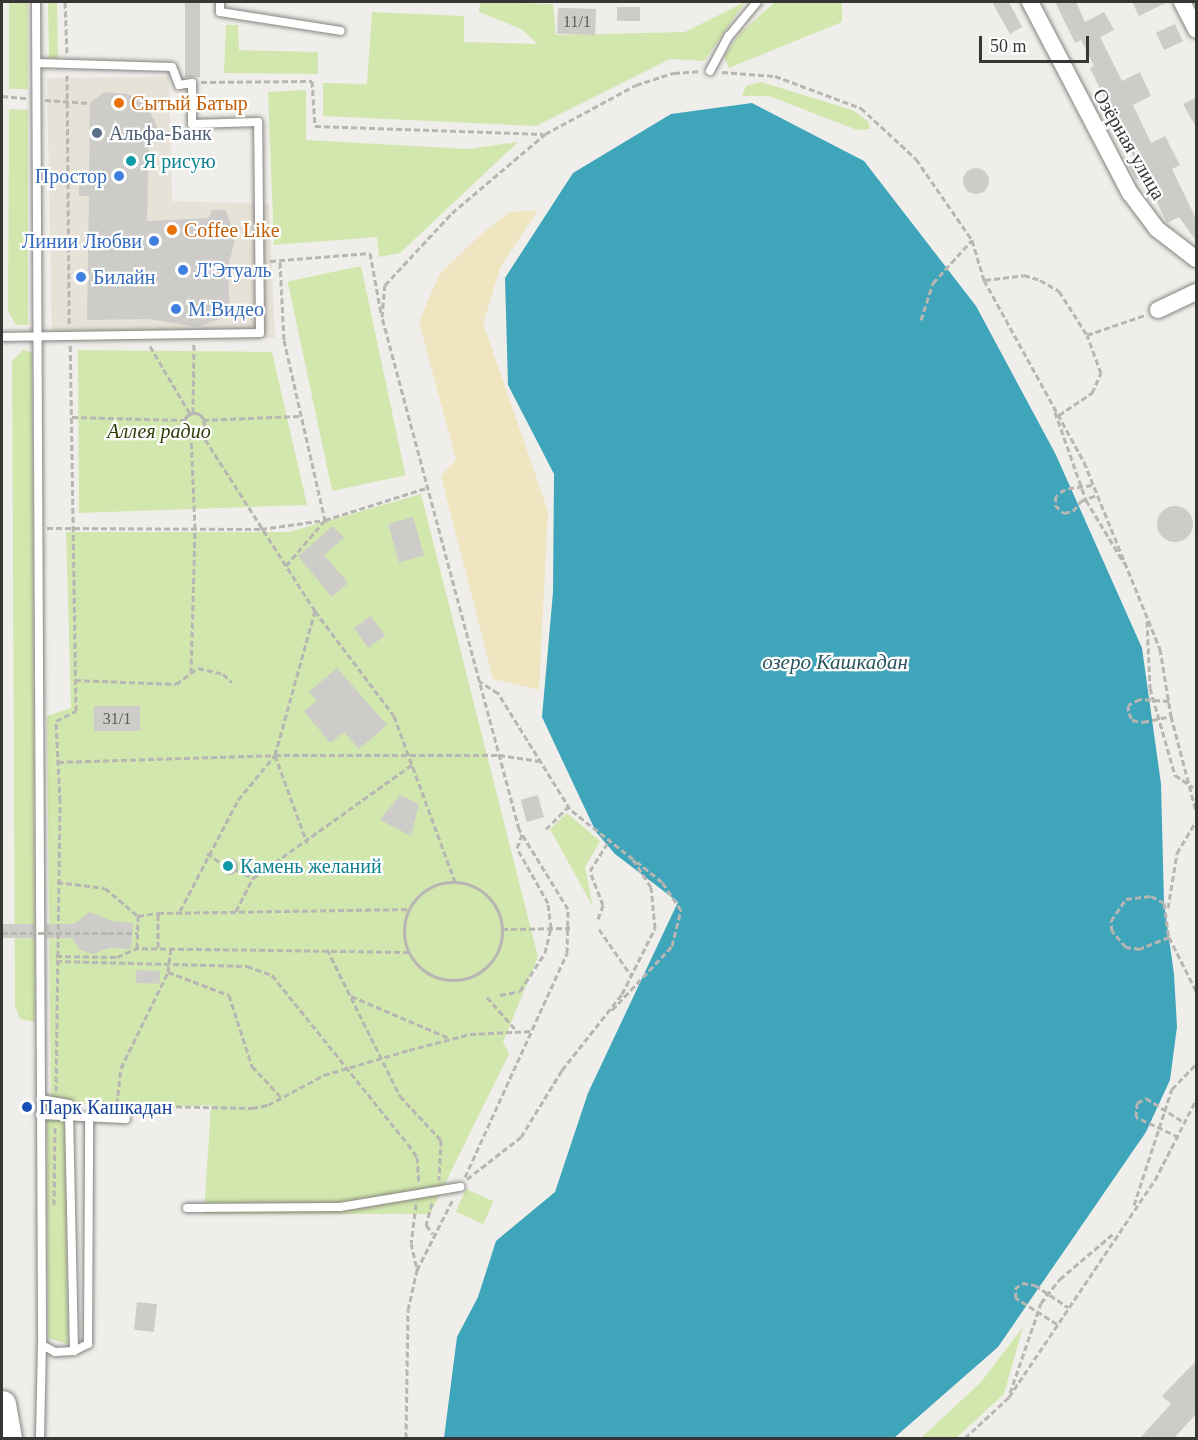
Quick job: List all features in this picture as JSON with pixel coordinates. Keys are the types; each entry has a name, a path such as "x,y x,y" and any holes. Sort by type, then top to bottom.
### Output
{"main road":[{"path":"2,1404 8,1438"}],"street":[{"name":"Озёрная улица","path":"1030,2 1130,193 1157,230 1197,259"},
{"path":"1182,2 1197,30"},
{"path":"1158,310 1197,292"}],"lane":[{"path":"36,2 42,1344 40,1438"},
{"path":"220,2 220,12 341,31"},
{"path":"710,71 729,36 757,2"},
{"path":"2,337 260,333 258,122 192,124 192,82 179,85 172,67 37,63"},
{"path":"40,1099 69,1104 74,1351"},
{"path":"40,1115 126,1119"},
{"path":"42,1344 55,1352 74,1351 88,1344 88,1118"},
{"path":"187,1208 340,1207 416,1198 461,1184"}],"path":[{"path":"56,1102 58,762 56,721 76,711 65,2"},
{"path":"382,317 385,285 403,261 544,134 636,86 674,73 710,71 775,76 861,108 916,159 972,240 984,280 1059,415 1093,485 1160,649 1171,716 1193,787 1197,811"},
{"path":"192,82 312,81 315,126 544,134"},
{"path":"921,320 933,283 972,240"},
{"path":"325,520 284,340 280,262 370,253 382,317 426,488 522,834 568,909 570,928 567,953 461,1184 433,1234 417,1270 408,1310 406,1438"},
{"path":"984,280 1024,275 1040,280 1059,291 1087,335 1101,373 1092,393 1059,415"},
{"path":"1087,335 1158,310"},
{"path":"72,417 185,420 192,414 194,334"},
{"path":"143,335 192,414 203,420 301,416"},
{"path":"1054,407 1060,436 1081,489 1126,566"},
{"path":"185,420 191,432 195,529 191,673"},
{"path":"203,420 200,430 261,530 315,611 394,716 455,882"},
{"path":"191,432 200,430"},
{"path":"1093,485 1081,489 1065,489 1056,496 1055,505 1064,513 1097,495"},
{"path":"39,528 261,530 325,520 426,488"},
{"path":"285,567 325,520"},
{"path":"179,912 207,853 238,800 275,755 315,611"},
{"path":"1147,616 1154,702 1175,775 1193,787"},
{"path":"75,680 176,684 198,668 223,674 232,682"},
{"path":"461,1184 521,1137 562,1070 606,1015 672,946 681,910 662,882 569,806 498,693 479,680"},
{"path":"1169,701 1133,701 1129,713 1132,720 1143,722 1158,716 1171,716"},
{"path":"58,762 275,755 411,758 499,755 539,760"},
{"path":"275,755 307,843"},
{"path":"236,911 253,878 307,843 413,764"},
{"path":"546,829 569,806"},
{"path":"1197,820 1177,853 1168,908 1169,937 1197,992"},
{"path":"500,995 520,991 545,953 551,928 548,903 517,848 522,834"},
{"path":"598,919 603,905 590,871 595,856 610,838"},
{"path":"207,853 222,864 227,873 235,870 253,878"},
{"path":"606,1015 646,952 655,928 651,887 633,859"},
{"path":"222,864 232,860 235,870"},
{"path":"57,882 105,888 138,916 137,948"},
{"path":"455,882 469,885 493,900 502,929 495,957 472,976 443,979 423,969 409,952 405,931 410,909 429,889 455,882"},
{"path":"1168,908 1151,896 1137,896 1126,899 1111,921 1113,931 1126,946 1140,949 1169,937"},
{"path":"138,916 158,912 410,909"},
{"path":"158,912 158,948"},
{"path":"502,929 570,928"},
{"path":"599,929 630,974"},
{"path":"2,933 138,933"},
{"path":"56,956 117,957 137,948 409,952"},
{"path":"117,1104 122,1068 168,972 171,949"},
{"path":"327,949 409,1109 441,1140 443,1167 426,1225 433,1234"},
{"path":"56,961 169,962 247,966 272,975 417,1157 416,1198 411,1243 417,1270"},
{"path":"168,972 229,995 252,1066 281,1097"},
{"path":"349,995 451,1039"},
{"path":"487,997 516,1031"},
{"path":"99,1106 117,1104 252,1108 281,1097 324,1075 451,1039 532,1031"},
{"path":"1134,1207 1157,1125 1172,1089 1197,1064"},
{"path":"1179,1137 1136,1117 1137,1103 1146,1098 1185,1123"},
{"path":"965,1438 1009,1397 1179,1137 1197,1100"},
{"path":"54,1214 55,1116"},
{"path":"1009,1397 1038,1309 1046,1296 1118,1230"},
{"path":"1057,1324 1038,1309 1016,1298 1015,1289 1022,1283 1035,1285 1046,1296 1068,1307"}],"shaded area":[{"path":"169,77 172,201 269,204 275,338 52,341 47,78"}],"green space":[{"path":"9,2 28,2 28,89 9,89"},
{"path":"48,2 57,2 58,58 49,58"},
{"path":"480,2 553,4 556,35 685,32 745,2 704,61 670,59 536,126 323,116 323,83 367,84 372,12 464,16 464,42 538,44 521,29 479,12"},
{"path":"775,2 842,2 842,22 729,68 724,57 739,34"},
{"path":"226,25 238,25 239,50 318,52 318,74 224,73"},
{"path":"761,82 852,110 868,121 870,129 857,130 769,96 742,96 746,86"},
{"path":"306,90 306,140 468,149 518,142 400,253 379,257 377,237 274,245 268,92"},
{"path":"9,109 28,110 28,325 16,325 8,311"},
{"path":"361,266 405,475 332,491 288,282"},
{"path":"23,350 32,353 35,1022 20,1019 15,1006 12,361"},
{"name":"Аллея радио","path":"78,350 272,352 307,505 79,513"},
{"path":"421,494 538,957 503,1042 509,1054 430,1214 204,1214 211,1105 126,1109 51,1099 47,716 71,708 66,532 289,532"},
{"path":"567,813 600,841 585,867 593,907 550,829"},
{"path":"56,1105 65,1109 68,1344 48,1338 47,1110"},
{"path":"466,1189 493,1201 483,1224 456,1212"},
{"path":"1023,1327 1004,1394 956,1438 921,1438 981,1382"}],"sand":[{"path":"538,210 501,266 483,323 548,511 539,690 493,679 441,476 456,460 419,322 439,275 479,236 509,212"}],"water":[{"name":"озеро Кашкадан","path":"752,103 864,161 976,306 1056,455 1142,648 1161,784 1164,903 1174,974 1177,1027 1170,1080 1146,1132 998,1347 894,1438 444,1438 457,1337 478,1297 496,1241 555,1192 588,1093 678,902 615,854 596,832 542,717 553,592 554,474 508,385 505,278 573,173 671,114"}],"building":[{"path":"185,2 200,2 200,77 185,77"},
{"path":"992,2 1009,2 1022,27 1010,34"},
{"path":"1055,2 1076,2 1085,22 1104,12 1114,30 1100,37 1122,81 1140,72 1151,96 1133,105 1151,143 1165,136 1180,165 1172,169 1197,221 1197,242 1179,217 1167,223 1144,176 1136,180 1129,166 1136,162 1090,68 1094,66 1081,40 1075,43"},
{"path":"1132,2 1168,2 1139,16"},
{"path":"617,7 640,7 640,21 617,21"},
{"path":"558,8 596,9 595,35 557,34"},
{"path":"1175,24 1183,41 1164,50 1156,33"},
{"name":"Простор","path":"104,92 128,94 148,107 159,131 149,130 147,221 208,218 212,210 226,210 235,239 228,268 230,315 198,327 148,319 87,320 89,196 79,196 79,174 89,174 90,103"},
{"path":"1197,97 1197,129 1183,104"},
{"path":"976,168 985,172 989,181 985,190 976,194 967,190 963,181 967,172"},
{"path":"1175,506 1188,511 1193,524 1188,537 1175,542 1162,537 1157,524 1162,511"},
{"path":"413,517 424,555 399,563 388,524"},
{"path":"333,526 344,538 324,555 348,583 332,597 298,556"},
{"path":"371,616 385,635 368,648 354,628"},
{"path":"337,668 387,725 359,749 344,732 330,743 304,711 317,701 309,692"},
{"path":"94,706 140,706 140,731 94,731"},
{"path":"400,795 419,804 411,836 380,820"},
{"path":"538,795 544,817 527,822 521,800"},
{"path":"90,912 112,921 133,923 131,949 109,948 93,954 80,950 72,938 47,938 46,924 74,924"},
{"path":"2,924 34,924 34,938 2,938"},
{"path":"136,970 160,971 160,984 136,983"},
{"path":"137,1302 157,1304 154,1332 134,1330"},
{"path":"1197,1360 1197,1413 1174,1438 1140,1438 1171,1404 1162,1396"}],"place":[{"name":"Сытый Батыр","path":"119,103"},
{"name":"Альфа-Банк","path":"97,133"},
{"name":"Я рисую","path":"131,161"},
{"name":"Простор","path":"119,176"},
{"name":"Coffee Like","path":"172,230"},
{"name":"Линии Любви","path":"154,241"},
{"name":"Л'Этуаль","path":"183,270"},
{"name":"Билайн","path":"81,277"},
{"name":"М.Видео","path":"176,309"},
{"name":"Камень желаний","path":"228,866"},
{"name":"Парк Кашкадан","path":"27,1107"}]}
